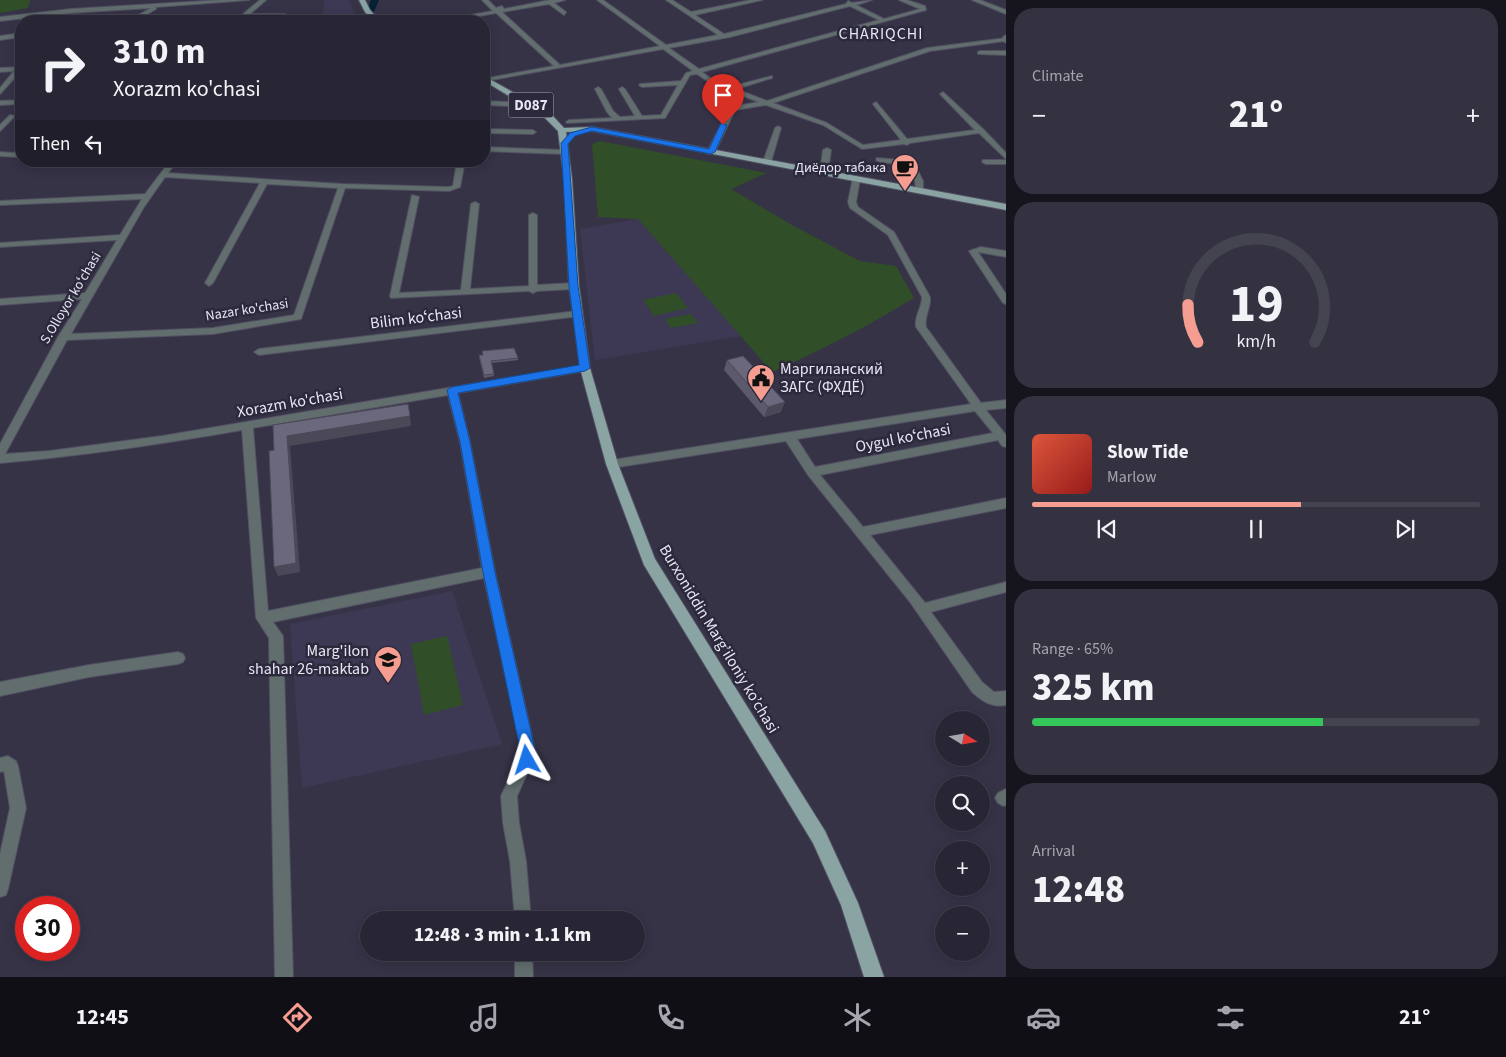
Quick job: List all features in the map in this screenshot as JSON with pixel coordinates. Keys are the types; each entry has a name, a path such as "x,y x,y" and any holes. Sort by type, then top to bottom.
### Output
{"main road":[{"path":"362,0 371,15"},
{"name":"D087","path":"490,81 548,114 592,129 1006,206"},
{"name":"D087","path":"548,114 564,141 592,129"},
{"path":"564,141 573,134 592,129"},
{"name":"Burxoniddin Marg’iloniy ko’chasi","path":"564,141 574,286 585,368 612,464 649,561 818,837 848,903 874,977"}],"street":[{"path":"24,15 71,13 190,0"},
{"path":"0,16 65,7 122,3 246,0"},
{"path":"263,0 245,14 264,15"},
{"path":"486,0 559,67"},
{"path":"475,15 562,0"},
{"path":"600,0 715,84 825,124 862,148 982,131"},
{"path":"669,0 723,36"},
{"path":"691,14 743,1 759,0"},
{"path":"842,0 884,21"},
{"path":"490,78 723,36 869,0"},
{"path":"975,0 1006,12"},
{"path":"549,1 564,13"},
{"path":"569,122 664,117 688,74 923,10 923,7 907,1"},
{"path":"141,15 159,3"},
{"path":"470,15 496,11"},
{"path":"0,16 15,15"},
{"path":"0,38 15,36"},
{"path":"711,152 732,108 766,102 929,50 1006,39"},
{"path":"980,53 1006,53"},
{"path":"0,71 15,71"},
{"path":"0,92 15,76"},
{"path":"731,89 770,77"},
{"path":"642,85 683,83"},
{"path":"622,88 640,119"},
{"path":"598,89 610,112 619,120"},
{"path":"943,94 1006,157"},
{"path":"490,103 509,104 523,100"},
{"path":"0,103 15,102"},
{"path":"876,104 907,143"},
{"path":"0,128 12,116"},
{"path":"767,162 778,128"},
{"path":"490,131 533,132"},
{"path":"490,148 564,141"},
{"path":"824,173 827,150"},
{"path":"0,154 15,155"},
{"path":"880,160 910,163 919,181 920,190"},
{"path":"986,162 1006,162"},
{"name":"S.Olloyor koʻchasi","path":"0,454 63,336 147,196 168,167"},
{"path":"162,175 342,186 454,189 457,184 460,167"},
{"name":"Oygul koʻchasi","path":"812,472 1003,440 921,326 920,318 926,307 926,297 895,239 886,230 860,214 854,208 852,202 856,179"},
{"path":"209,282 265,181"},
{"name":"Nazar ko'chasi","path":"63,336 213,331 298,316 342,186"},
{"path":"0,203 147,196"},
{"path":"415,197 394,296 533,290 574,286"},
{"path":"465,292 475,204"},
{"path":"533,215 533,290"},
{"path":"0,245 122,238"},
{"path":"1006,254 981,249 974,251 1006,302"},
{"path":"0,302 88,296"},
{"name":"Bilim koʻchasi","path":"259,352 577,314"},
{"name":"Xorazm ko'chasi","path":"0,459 65,453 247,425 585,368"},
{"path":"452,390 467,451 489,572 529,754 512,785 509,796 511,823 518,861 522,911"},
{"name":"Oygul koʻchasi","path":"612,464 1006,404"},
{"path":"247,425 262,618 276,636 284,977"},
{"path":"789,436 812,472 922,609 982,693 994,700 1006,698"},
{"path":"861,532 1006,503"},
{"path":"262,618 489,572"},
{"path":"922,609 1006,587"},
{"path":"0,689 89,671 178,658"},
{"path":"0,765 8,763 10,766 18,808 0,888"},
{"path":"523,961 524,977"}],"shaded area":[{"path":"324,0 349,0 356,15 323,15"},
{"path":"638,219 742,336 595,360 580,229"},
{"name":"Marg'ilon shahar 26-maktab","path":"452,591 502,744 302,788 290,624"}],"green space":[{"path":"0,0 30,0 28,8 0,13"},
{"path":"600,141 767,173 731,189 792,225 860,261 896,266 914,298 844,337 772,372 638,219 598,217 592,144"},
{"path":"676,293 688,308 654,316 643,300"},
{"path":"691,314 698,323 671,328 665,319"},
{"path":"447,636 463,705 424,715 411,644"}],"building":[{"path":"514,348 518,358 491,361 494,374 484,375 479,355 483,355 482,351"},
{"path":"743,356 761,375 767,376 771,387 785,402 768,407 727,360"},
{"path":"408,404 410,416 287,436 296,563 274,567 269,451 274,450 273,425"}],"waterway":[{"path":"369,15 375,0"}],"place":[{"name":"Диёдор табака","path":"905,192"},
{"name":"Маргиланский ЗАГС (ФХДЁ)","path":"761,402"},
{"name":"Marg'ilon shahar 26-maktab","path":"388,684"}],"district":[{"name":"CHARIQCHI","path":"881,34"}],"route":[{"path":"527,760 529,754 489,572 465,442 452,390 585,368 574,286 565,143 573,134 592,129 711,152 723,125"}]}
